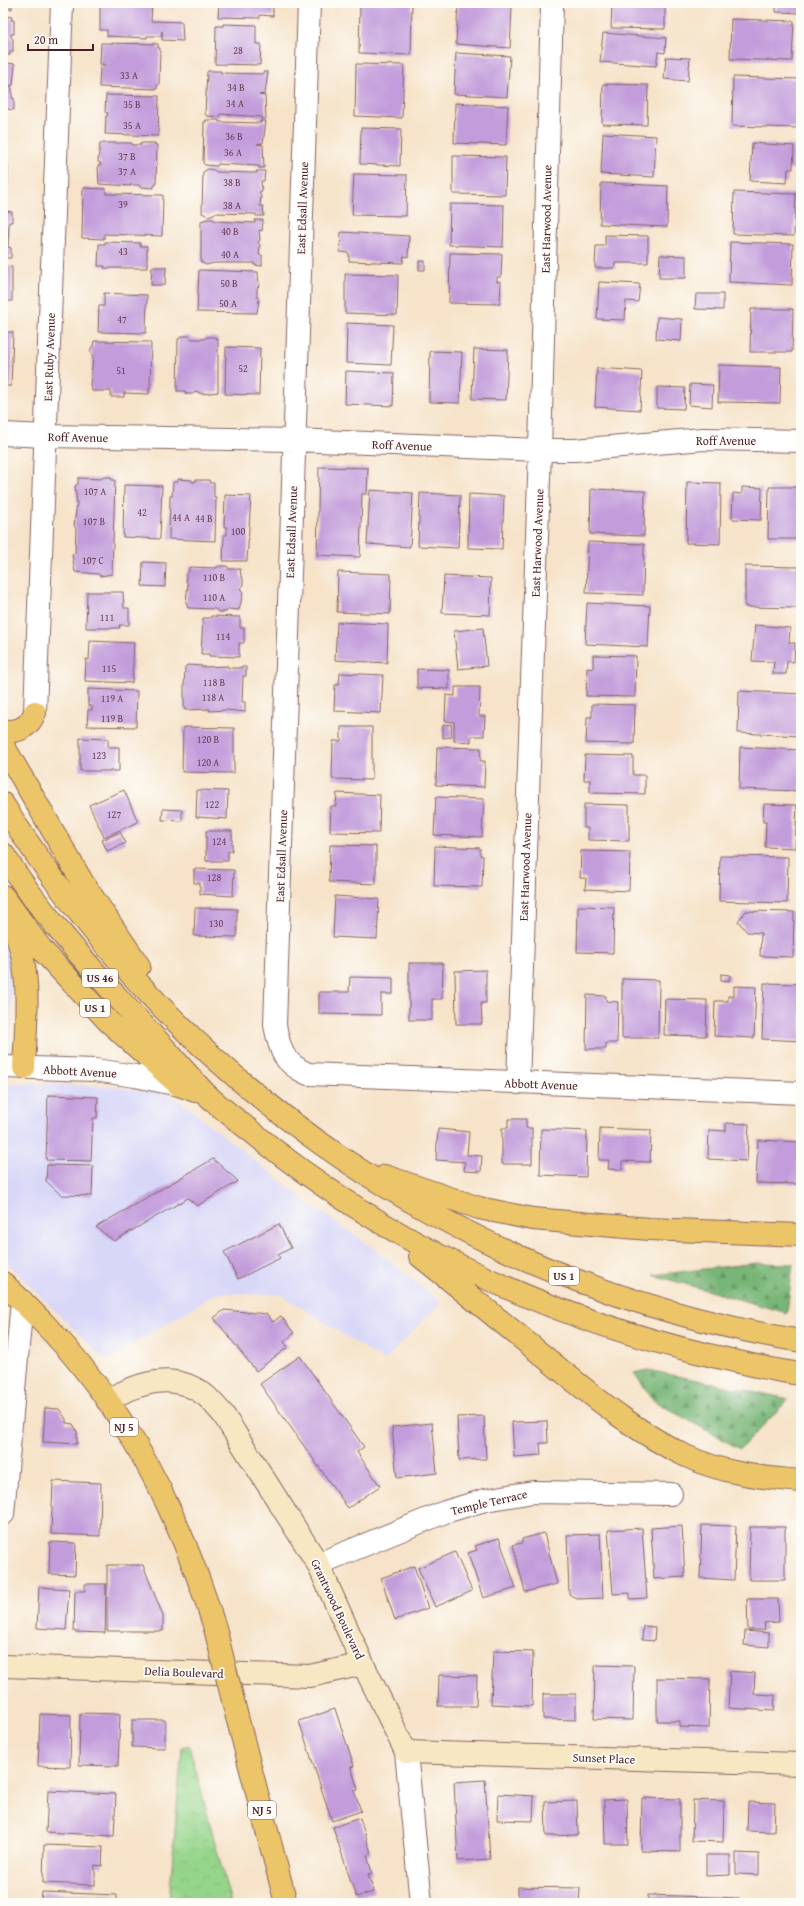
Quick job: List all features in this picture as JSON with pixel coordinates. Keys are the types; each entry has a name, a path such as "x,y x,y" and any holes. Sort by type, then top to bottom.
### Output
{"main road":[{"path":"3,730 10,732 21,729 32,719 35,712"},
{"name":"US 1","path":"3,745 83,882 175,1019 232,1073 293,1124 394,1193 460,1230 568,1278 680,1315 720,1325 800,1341"},
{"name":"US 46","path":"3,804 43,866 93,931 118,960 175,1019"},
{"name":"US 46","path":"3,854 31,894 77,952 207,1095"},
{"name":"US 1","path":"3,896 42,950 82,995 140,1052 179,1085 207,1095 297,1167 326,1188 381,1223 480,1276 544,1304 631,1335 692,1351 798,1374"},
{"path":"3,904 21,944 24,959 26,993 14,1068"},
{"path":"348,1163 464,1203 521,1217 613,1226 801,1235"},
{"path":"381,1223 590,1393 652,1437 686,1456 722,1469 754,1476 801,1482"},
{"name":"NJ 5","path":"3,1283 22,1301 84,1369 107,1400 154,1477 176,1521 215,1628 286,1903"}],"street":[{"name":"East Ruby Avenue","path":"35,712 62,3"},
{"name":"East Edsall Avenue","path":"286,1059 279,1048 275,1025 310,3"},
{"name":"East Harwood Avenue","path":"518,1083 540,450 552,3"},
{"name":"Roff Avenue","path":"3,434 294,440 540,450 575,450 703,438 801,441"},
{"name":"Abbott Avenue","path":"286,1059 296,1069 308,1074 801,1093"},
{"name":"Abbott Avenue","path":"14,1068 109,1071 179,1085"},
{"path":"3,1514 22,1301"},
{"name":"Grantwood Boulevard","path":"107,1400 128,1389 155,1381 173,1382 190,1386 206,1396 223,1414 318,1564 406,1752 421,1903"},
{"name":"Temple Terrace","path":"318,1564 445,1512 485,1500 533,1492 671,1494"},
{"name":"Delia Boulevard","path":"3,1666 310,1676 364,1664"},
{"name":"Sunset Place","path":"406,1752 801,1764"}],"shaded area":[{"path":"3,923 13,960 8,1083 104,1086 157,1092 175,1097 312,1206 372,1247 441,1302 384,1361 282,1295 217,1293 106,1361 3,1259"}],"green space":[{"path":"756,1263 793,1264 787,1313 653,1275"},
{"path":"648,1370 789,1399 740,1449 654,1401 634,1373"},
{"path":"189,1745 231,1903 169,1903 182,1747"}],"building":[{"path":"3,3 12,3 12,9 3,8"},
{"path":"100,3 152,3 151,21 182,22 183,41 162,40 162,36 147,36 147,38 107,36 107,30 100,30"},
{"path":"219,3 269,3 269,6 273,6 273,16 260,15 260,18 218,17"},
{"path":"360,3 412,4 411,55 359,53"},
{"path":"458,3 512,7 510,48 456,44"},
{"path":"612,3 665,3 665,29 611,28"},
{"path":"776,3 801,3 801,13 776,12"},
{"path":"3,16 12,17 11,20 14,20 14,34 11,34 13,39 13,52 10,52 10,55 3,55"},
{"path":"731,19 794,21 792,61 730,59"},
{"path":"223,24 256,25 256,44 261,44 260,65 215,64 216,26 223,26"},
{"path":"603,33 666,38 665,53 658,52 656,66 600,62"},
{"path":"101,43 158,44 158,48 160,48 159,85 157,85 157,89 99,87 100,66 105,66 104,64 100,64"},
{"path":"456,53 510,56 507,97 454,94"},
{"path":"666,57 690,58 688,81 664,79"},
{"path":"8,63 15,64 13,85 10,86 12,88 12,98 14,98 14,110 3,107 3,66 8,66"},
{"path":"356,64 404,65 402,118 355,116"},
{"path":"208,71 221,71 221,73 263,74 263,72 268,72 265,94 259,95 265,96 266,119 261,119 262,117 220,114 220,117 207,116 205,114"},
{"path":"733,77 800,79 798,128 732,126"},
{"path":"603,84 648,85 647,125 602,124"},
{"path":"106,95 159,96 158,136 105,134 106,116 108,113 105,112"},
{"path":"455,103 508,106 506,145 454,143"},
{"path":"206,120 219,120 219,122 261,123 260,121 266,121 263,143 257,144 263,145 264,168 259,168 259,166 218,164 217,166 205,165 203,163 204,122 206,122"},
{"path":"361,128 401,129 400,166 360,164"},
{"path":"603,133 656,136 654,177 601,174"},
{"path":"100,143 132,143 132,145 141,145 141,143 155,143 155,145 157,145 156,185 154,185 154,188 140,187 139,185 99,184 98,165 101,165 101,163 98,162"},
{"path":"752,143 794,146 793,169 788,169 787,183 750,181"},
{"path":"453,156 506,157 505,195 453,194"},
{"path":"3,165 8,165 7,205 3,205"},
{"path":"208,169 216,172 257,173 256,171 265,171 264,181 261,181 262,191 259,192 261,196 260,206 263,206 264,216 256,216 256,214 216,213 208,216 202,213 203,172"},
{"path":"354,174 407,175 406,216 352,215"},
{"path":"601,183 668,186 667,227 600,224"},
{"path":"83,188 106,189 106,194 163,195 162,236 104,234 104,239 82,238"},
{"path":"734,192 796,194 794,236 733,234"},
{"path":"450,204 504,205 503,247 449,245"},
{"path":"5,211 12,212 12,222 9,222 8,247 11,248 11,258 4,258 3,254 3,215 5,215"},
{"path":"213,219 215,221 255,223 255,220 263,220 262,231 259,230 260,240 258,242 260,245 259,255 262,255 262,266 254,265 254,263 214,263 206,265 201,262 201,221"},
{"path":"341,232 409,236 408,257 404,256 403,263 349,261 349,253 340,252"},
{"path":"605,235 648,236 648,263 615,263 615,268 595,268 596,246 605,246"},
{"path":"105,242 140,243 140,246 147,246 147,268 104,268 105,266 98,266 99,244 105,244"},
{"path":"730,242 793,244 792,285 729,282"},
{"path":"450,253 502,254 501,277 497,277 497,282 501,282 500,304 449,303"},
{"path":"660,255 686,256 686,278 659,278"},
{"path":"419,261 425,261 425,270 419,270"},
{"path":"3,266 12,267 12,301 3,301"},
{"path":"152,267 166,267 165,285 151,285"},
{"path":"199,270 258,272 259,286 257,288 257,297 259,300 257,313 197,312"},
{"path":"345,274 398,275 397,315 345,313"},
{"path":"599,282 640,284 638,302 626,301 625,320 597,319"},
{"path":"104,293 147,295 146,333 98,332 99,306 104,306"},
{"path":"696,294 723,294 723,310 695,309"},
{"path":"751,309 793,309 792,352 750,352"},
{"path":"657,317 682,319 681,341 656,339"},
{"path":"347,323 393,325 391,365 346,363"},
{"path":"3,332 13,332 11,386 3,386"},
{"path":"183,336 189,336 192,339 213,337 218,339 218,392 202,394 196,391 193,394 186,394 185,391 177,391 178,339"},
{"path":"94,341 149,342 151,344 149,394 124,393 124,397 111,397 111,391 92,391 90,385 93,358 90,350"},
{"path":"226,347 260,348 259,395 225,394"},
{"path":"474,349 508,350 506,400 472,399"},
{"path":"430,351 462,352 460,403 429,402"},
{"path":"719,365 781,367 780,403 718,402"},
{"path":"597,368 642,371 640,410 595,407"},
{"path":"346,371 394,373 393,406 345,404"},
{"path":"690,384 713,385 712,407 689,405"},
{"path":"657,387 685,388 684,409 657,408"},
{"path":"319,467 368,468 367,494 362,494 360,557 317,555"},
{"path":"104,477 111,477 112,480 115,480 112,574 100,576 99,574 75,572 72,555 75,553 76,529 74,525 77,504 75,486 78,484 78,478 101,479"},
{"path":"178,479 192,480 192,482 195,482 195,480 209,480 210,483 214,483 214,497 216,497 215,541 169,539 170,496 172,496 173,482 178,482"},
{"path":"687,482 721,483 720,544 686,543"},
{"path":"124,485 162,486 160,539 123,537"},
{"path":"742,487 762,488 761,520 732,519 733,493 742,494"},
{"path":"769,487 801,487 801,539 768,539"},
{"path":"591,489 645,491 644,536 590,534"},
{"path":"370,490 413,493 410,547 367,544"},
{"path":"420,493 460,495 458,548 418,546"},
{"path":"469,494 504,496 502,549 468,548"},
{"path":"225,495 251,496 247,561 223,561 224,535 227,535 227,527 224,527"},
{"path":"588,542 644,544 643,595 586,593"},
{"path":"143,562 166,563 165,587 142,586"},
{"path":"220,566 227,566 229,569 240,569 243,579 243,586 240,588 243,593 239,610 228,609 226,612 219,612 215,609 188,608 186,602 188,584 186,581 186,574 189,571 189,567 216,568"},
{"path":"745,566 799,567 799,608 745,607"},
{"path":"338,572 391,574 390,614 337,612"},
{"path":"444,576 491,578 490,615 442,613"},
{"path":"87,592 123,592 124,608 129,608 129,625 119,625 120,628 86,628"},
{"path":"587,603 650,606 648,647 585,644"},
{"path":"211,616 240,617 240,628 244,628 244,643 239,643 239,657 209,656 209,654 201,654 203,618 210,618"},
{"path":"337,622 388,624 387,663 335,660"},
{"path":"755,625 790,628 789,643 795,643 794,662 787,661 786,674 773,674 774,662 752,661"},
{"path":"483,628 487,666 458,669 454,631"},
{"path":"90,641 134,643 132,683 85,681 86,659 89,660"},
{"path":"593,655 636,656 635,697 586,696 587,668 593,669"},
{"path":"187,665 202,667 228,666 228,668 246,667 246,676 243,676 242,702 245,702 245,712 226,710 209,711 210,709 185,710 184,687 185,667"},
{"path":"417,669 449,670 449,689 417,688"},
{"path":"340,673 383,675 381,713 334,711 335,685 339,685"},
{"path":"455,687 480,687 479,716 485,716 484,736 471,736 471,742 454,741 454,722 445,721 446,695 455,696"},
{"path":"88,689 137,691 136,727 87,726 88,710 92,710 92,706 88,705"},
{"path":"739,691 801,694 801,736 738,733"},
{"path":"592,704 635,705 634,744 586,743 587,717 592,717"},
{"path":"451,724 452,737 443,738 443,725"},
{"path":"183,727 234,728 234,773 182,772"},
{"path":"341,727 372,727 372,780 332,779 333,741 341,741"},
{"path":"80,738 108,739 108,747 119,747 119,771 80,771"},
{"path":"437,747 481,748 480,761 485,761 484,787 436,785"},
{"path":"740,747 801,750 800,791 739,789"},
{"path":"585,755 633,756 633,775 645,775 645,794 590,793 590,780 584,780"},
{"path":"124,790 138,822 104,837 89,805"},
{"path":"197,790 228,791 227,819 196,817"},
{"path":"337,793 380,795 379,833 330,832 331,806 336,806"},
{"path":"436,797 484,799 482,837 434,835"},
{"path":"584,804 629,805 629,841 588,840 588,828 584,828"},
{"path":"764,804 797,805 795,848 765,847 766,822 763,822"},
{"path":"163,809 182,810 182,821 162,820"},
{"path":"206,831 232,831 232,851 228,851 228,861 206,861"},
{"path":"120,832 126,843 107,851 102,840"},
{"path":"330,845 376,846 376,884 329,882"},
{"path":"435,846 480,848 480,855 483,856 482,887 434,886"},
{"path":"581,851 630,852 629,891 585,889 586,878 580,878"},
{"path":"720,856 788,857 787,903 719,901"},
{"path":"194,869 234,870 233,896 200,894 200,883 194,883"},
{"path":"335,896 379,899 377,939 333,937"},
{"path":"578,906 614,907 613,953 577,952"},
{"path":"195,908 237,909 237,937 194,936"},
{"path":"746,911 794,912 793,957 760,956 761,933 747,932 738,921"},
{"path":"409,963 443,963 442,999 432,999 432,1020 409,1020"},
{"path":"486,970 486,1003 481,1003 482,1024 456,1024 455,971"},
{"path":"721,974 730,975 729,981 721,980"},
{"path":"350,977 393,978 393,994 381,994 381,1015 319,1014 319,992 349,992"},
{"path":"622,979 659,980 658,1038 622,1038"},
{"path":"764,983 801,984 801,1041 762,1039"},
{"path":"734,986 756,987 754,1038 714,1036 715,1001 728,1001 728,996 734,996"},
{"path":"587,995 606,996 606,1001 618,1002 617,1043 606,1043 606,1049 586,1049"},
{"path":"665,999 707,1000 706,1036 664,1035"},
{"path":"3,1093 6,1093 6,1133 3,1132"},
{"path":"48,1095 98,1097 97,1118 93,1118 91,1161 46,1160"},
{"path":"508,1119 526,1119 526,1128 532,1128 532,1164 502,1164 502,1128 508,1128"},
{"path":"726,1123 749,1124 747,1161 708,1159 709,1130 726,1131"},
{"path":"600,1128 651,1130 650,1162 622,1161 622,1170 608,1169 609,1160 599,1160"},
{"path":"438,1129 469,1132 467,1155 482,1156 481,1172 464,1171 465,1162 436,1160"},
{"path":"541,1129 587,1131 586,1177 540,1175"},
{"path":"758,1140 801,1142 800,1184 756,1183"},
{"path":"213,1159 238,1181 197,1206 188,1198 114,1241 96,1227"},
{"path":"47,1165 93,1166 92,1196 61,1195 46,1181"},
{"path":"279,1224 291,1248 278,1255 280,1258 238,1279 224,1252"},
{"path":"224,1310 267,1314 273,1322 281,1316 294,1333 284,1342 288,1347 256,1371 214,1318"},
{"path":"300,1356 364,1447 357,1452 380,1486 348,1508 260,1384"},
{"path":"45,1408 59,1409 66,1419 66,1423 73,1424 77,1431 77,1444 43,1442"},
{"path":"484,1416 486,1459 459,1460 457,1417"},
{"path":"547,1421 548,1443 540,1443 541,1455 514,1457 512,1422"},
{"path":"432,1423 437,1473 397,1478 392,1427"},
{"path":"53,1481 101,1483 100,1536 51,1534"},
{"path":"702,1525 736,1526 734,1580 700,1578"},
{"path":"682,1526 685,1577 654,1579 651,1528"},
{"path":"750,1527 785,1527 785,1580 749,1580"},
{"path":"642,1528 647,1598 630,1599 630,1593 613,1594 608,1530"},
{"path":"544,1533 557,1584 525,1592 513,1545 522,1543 522,1539"},
{"path":"600,1534 603,1598 577,1599 569,1594 567,1535"},
{"path":"499,1538 516,1588 483,1598 468,1553 477,1550 475,1546"},
{"path":"50,1542 76,1543 75,1575 49,1574"},
{"path":"455,1552 472,1591 435,1607 418,1568"},
{"path":"107,1565 143,1565 163,1616 163,1631 107,1631"},
{"path":"414,1566 428,1608 395,1620 381,1578"},
{"path":"85,1584 106,1584 105,1633 74,1632 75,1591 85,1591"},
{"path":"39,1587 69,1589 66,1630 37,1628"},
{"path":"747,1599 778,1599 779,1622 764,1623 765,1630 748,1630"},
{"path":"643,1626 655,1627 654,1641 642,1640"},
{"path":"745,1631 769,1633 769,1647 744,1645"},
{"path":"493,1651 533,1652 532,1706 491,1704"},
{"path":"595,1665 634,1666 633,1720 594,1719"},
{"path":"730,1671 755,1673 754,1694 775,1695 774,1711 728,1708"},
{"path":"439,1675 477,1676 476,1706 438,1706"},
{"path":"657,1678 710,1679 709,1728 680,1727 680,1721 657,1721"},
{"path":"543,1694 576,1694 576,1720 543,1719"},
{"path":"335,1709 354,1766 351,1767 358,1790 354,1791 361,1811 332,1821 299,1721"},
{"path":"80,1713 120,1714 118,1766 79,1765"},
{"path":"40,1714 71,1715 70,1767 38,1766"},
{"path":"132,1720 165,1720 165,1748 132,1747"},
{"path":"485,1780 490,1859 458,1861 454,1782"},
{"path":"48,1791 116,1794 114,1836 46,1832"},
{"path":"498,1794 534,1796 533,1821 497,1820"},
{"path":"642,1798 680,1799 680,1852 641,1851"},
{"path":"627,1799 628,1844 605,1844 604,1800"},
{"path":"693,1800 724,1801 723,1842 692,1841"},
{"path":"577,1801 578,1835 546,1836 545,1802"},
{"path":"748,1802 775,1803 774,1832 747,1831"},
{"path":"360,1818 371,1853 367,1855 372,1873 368,1874 374,1892 356,1897 333,1827"},
{"path":"44,1845 103,1847 102,1866 95,1865 95,1885 43,1883"},
{"path":"736,1853 759,1854 759,1875 736,1874"},
{"path":"706,1855 730,1855 730,1875 706,1876"},
{"path":"518,1887 580,1888 579,1903 518,1903"},
{"path":"42,1892 117,1895 117,1903 41,1903"},
{"path":"648,1895 739,1898 739,1903 648,1903"}]}
